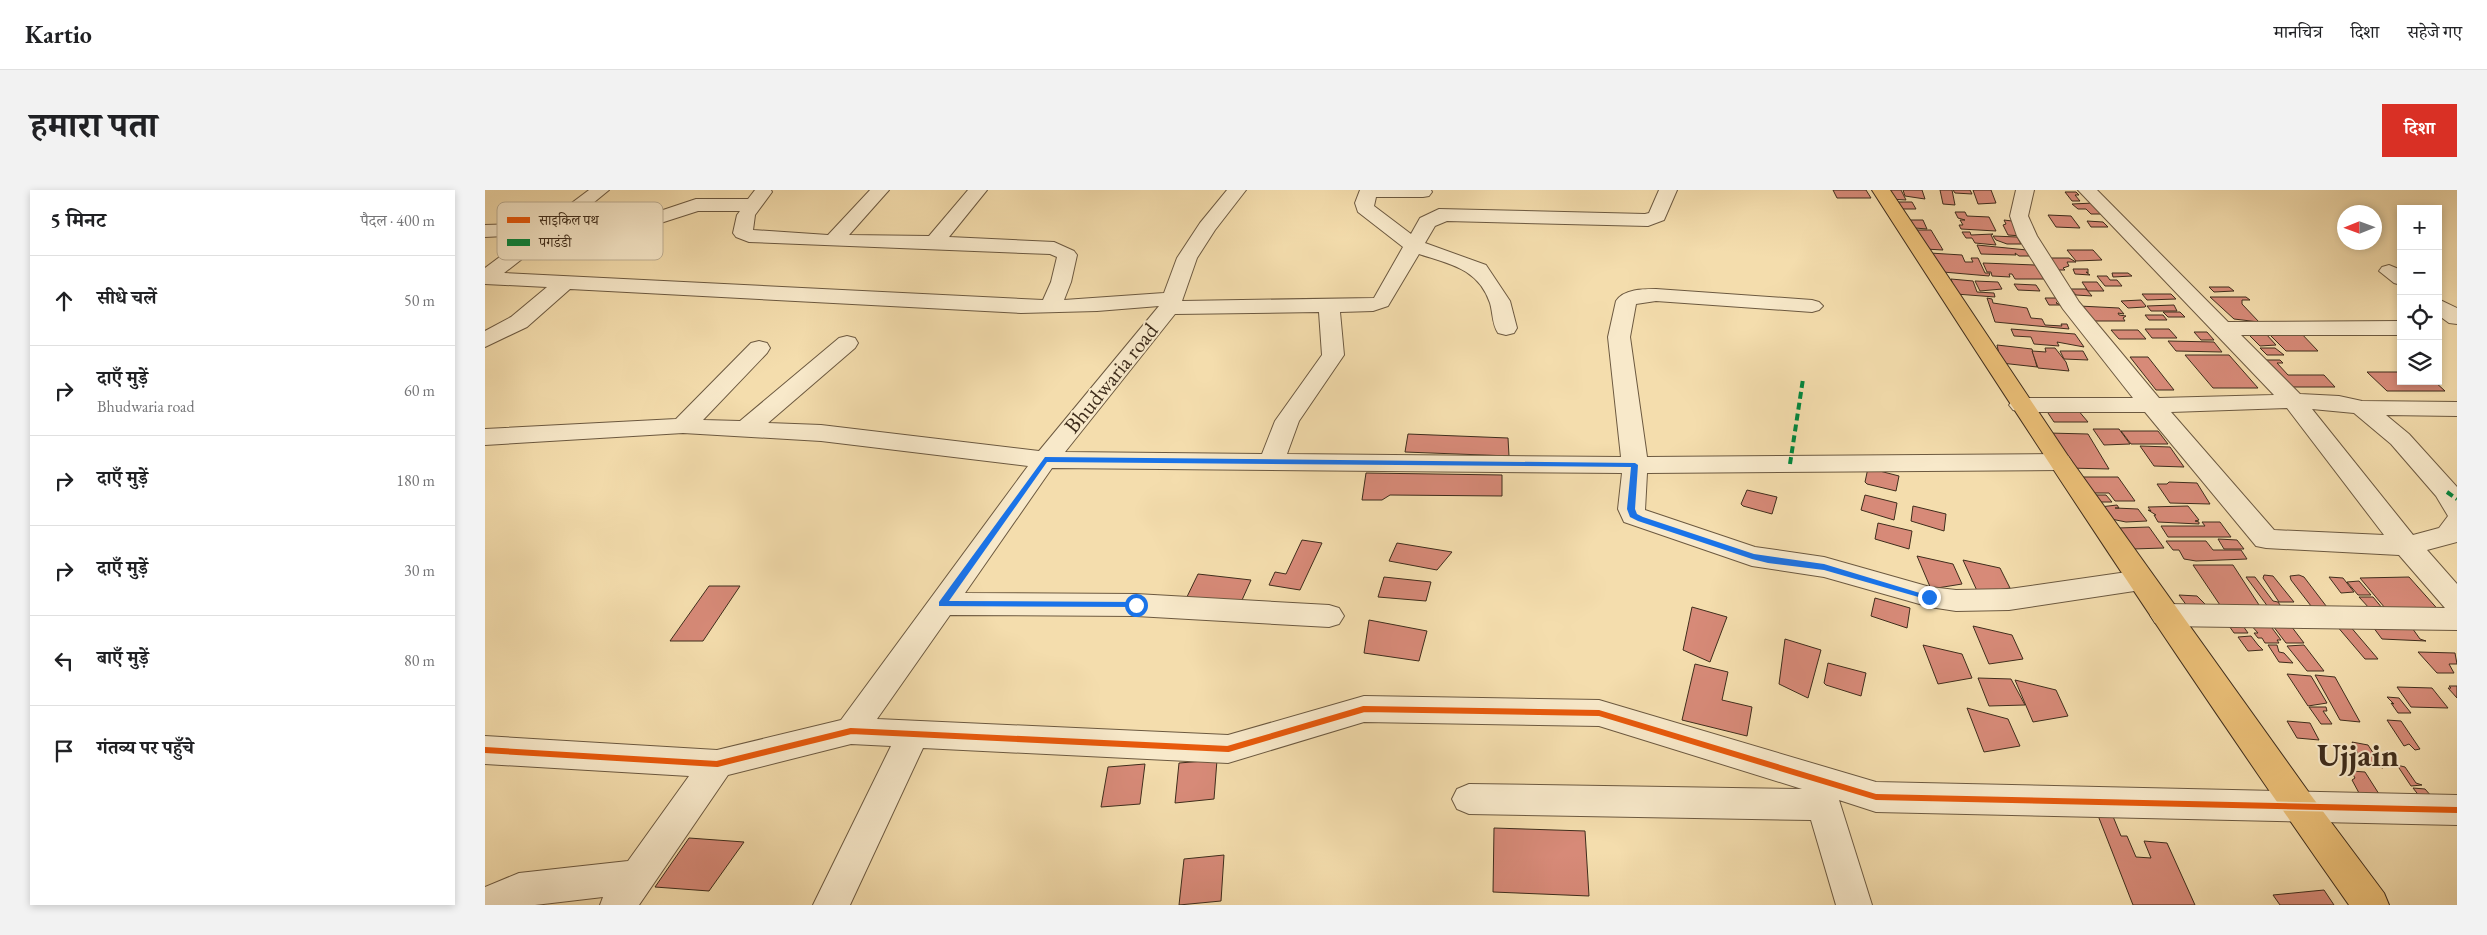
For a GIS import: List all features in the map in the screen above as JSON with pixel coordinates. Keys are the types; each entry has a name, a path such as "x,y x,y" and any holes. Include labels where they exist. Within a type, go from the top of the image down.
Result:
{"main road":[{"path":"1881,190 2059,462 2298,805 2371,905"}],"street":[{"path":"584,202 600,190"},
{"path":"833,241 880,190"},
{"path":"934,242 978,190"},
{"name":"Bhudwaria road","path":"851,731 1045,460 1170,304 1187,258 1207,227 1237,190"},
{"path":"1423,192 1368,190 1364,203 1365,208 1414,246 1479,269 1500,301 1506,328"},
{"path":"485,278 1011,306 1170,304 1373,305 1381,302 1427,222 1439,215 1655,219 1668,190"},
{"path":"2025,190 2019,216 2027,236 2070,305 2129,378 2266,539 2407,546 2448,535 2457,523"},
{"path":"2077,190 2114,190"},
{"path":"2087,190 2293,401 2407,546 2457,603"},
{"path":"663,215 696,205 759,197"},
{"path":"759,197 746,215 743,233 749,236 833,241 934,242 1054,248 1067,255 1061,282 1051,306"},
{"path":"485,278 508,260"},
{"path":"485,340 519,322 565,282"},
{"path":"1812,306 1656,295 1638,296 1626,301 1619,337 1635,465 1631,509 1633,516 1752,556 1768,560 1824,567 1929,597 1953,600 2015,599 2141,580"},
{"path":"1271,462 1287,421 1301,399 1321,376 1333,354 1329,306"},
{"path":"2442,308 2457,318"},
{"path":"2222,329 2397,328"},
{"path":"2442,328 2457,328"},
{"path":"746,429 847,343"},
{"path":"683,426 759,348"},
{"path":"2021,405 2224,405 2293,401 2339,403 2362,408 2457,409"},
{"path":"2362,408 2399,439 2454,500"},
{"path":"485,437 683,426 821,433 1045,460 1635,465 2059,462"},
{"path":"942,604 1136,605 1329,616"},
{"path":"2165,615 2457,619"},
{"path":"485,750 717,764 851,731 1228,749 1364,709 1599,713 1819,792"},
{"path":"831,905 913,734"},
{"path":"618,905 717,764"},
{"path":"1819,792 1854,905"},
{"path":"1469,799 1819,792 1876,797 2457,810"},
{"path":"485,905 519,890 639,876"}],"building":[{"path":"1833,190 1866,190 1871,198 1837,198"},
{"path":"1886,190 1901,190 1906,200 1890,199"},
{"path":"1903,190 1922,190 1925,199 1905,196"},
{"path":"1940,190 1952,190 1955,205 1943,204"},
{"path":"1953,190 1970,190 1972,194 1955,193"},
{"path":"1973,190 1991,190 1996,203 1978,204"},
{"path":"2065,192 2076,192 2079,195 2075,195 2080,201 2072,201"},
{"path":"1895,202 1912,202 1916,209 1899,209"},
{"path":"2094,203 2105,214 2091,214 2086,209 2078,209 2072,204"},
{"path":"1955,212 1965,212 1967,216 1989,217 1996,231 1961,229 1959,225 1963,225 1960,220 1965,220 1958,218"},
{"path":"2048,215 2071,216 2080,228 2056,227"},
{"path":"1905,220 1923,220 1927,229 1915,228"},
{"path":"2004,220 2012,221 2022,236 2008,235 2003,225 2006,224"},
{"path":"2087,221 2103,222 2108,227 2091,227"},
{"path":"1914,230 1931,230 1943,250 1925,249"},
{"path":"1962,232 1970,232 1971,235 1993,234 1991,235 1996,245 1975,243 1972,238 1966,238"},
{"path":"1993,236 2017,237 2021,244 2007,244 1996,240"},
{"path":"1977,245 2027,250 2031,256 2019,256 2015,253 2016,255 1981,254"},
{"path":"2067,250 2093,250 2102,260 2076,261"},
{"path":"1930,253 1962,255 1965,262 1973,262 1971,258 1978,258 1985,273 1990,273 1989,276 1943,272"},
{"path":"2045,258 2069,258 2076,262 2067,262 2069,266 2063,268 2065,270 2053,270"},
{"path":"1983,263 2035,265 2044,279 2015,279 2012,274 2009,274 2010,277 1992,276 1991,272 1987,272"},
{"path":"2073,269 2088,269 2088,273 2086,272 2090,275 2075,274"},
{"path":"2112,273 2128,273 2132,276 2113,277"},
{"path":"2097,276 2107,276 2110,280 2117,280 2122,286 2105,286"},
{"path":"1951,279 1973,281 1977,292 1994,293 1995,297 1956,294"},
{"path":"1975,281 1998,282 2002,289 1980,291"},
{"path":"2082,282 2097,282 2104,291 2088,291"},
{"path":"2014,284 2036,285 2040,291 2018,290"},
{"path":"2209,287 2229,287 2234,291 2214,292"},
{"path":"2071,289 2086,289 2092,296 2076,295"},
{"path":"2142,294 2171,294 2176,299 2147,300"},
{"path":"2210,297 2246,297 2250,300 2242,300 2242,304 2259,322 2234,319"},
{"path":"1987,298 1992,299 1993,303 2027,308 2031,318 2042,319 2045,325 2062,326 2061,324 2067,324 2069,329 1995,322"},
{"path":"2045,298 2056,298 2058,301 2056,303 2061,305 2049,305"},
{"path":"2141,300 2145,307 2128,308 2121,301"},
{"path":"2174,305 2177,311 2151,311 2147,306"},
{"path":"2079,306 2119,308 2124,314 2118,313 2119,315 2126,316 2123,318 2125,321 2089,321"},
{"path":"2163,312 2180,312 2185,317 2168,317"},
{"path":"2145,315 2163,315 2167,320 2149,320"},
{"path":"2011,329 2075,334 2084,347 2057,342 2059,346 2034,344 2031,337 2014,336"},
{"path":"2145,329 2169,329 2177,338 2152,338"},
{"path":"2111,330 2138,330 2146,339 2119,339"},
{"path":"2266,331 2299,331 2318,351 2286,351"},
{"path":"2194,332 2207,332 2214,340 2201,340"},
{"path":"2266,334 2276,345 2260,346 2249,335"},
{"path":"2168,341 2214,342 2222,352 2176,351"},
{"path":"1997,345 2032,349 2037,367 2001,363"},
{"path":"2045,348 2055,348 2066,362 2069,371 2038,368 2032,351 2046,352"},
{"path":"2260,348 2275,348 2284,355 2267,355"},
{"path":"2060,351 2083,351 2088,360 2064,359"},
{"path":"2185,355 2229,355 2258,388 2213,388"},
{"path":"2130,357 2148,357 2174,390 2156,390"},
{"path":"2265,360 2280,360 2283,363 2277,363 2288,375 2324,375 2335,387 2290,387"},
{"path":"2367,372 2397,372 2397,385 2438,385 2445,391 2387,391"},
{"path":"2066,409 2077,409 2088,422 2054,422 2046,410 2069,412"},
{"path":"2093,429 2119,429 2130,444 2104,445"},
{"path":"2121,431 2158,431 2168,444 2131,444"},
{"path":"2048,433 2088,434 2109,469 2068,468"},
{"path":"1408,434 1508,438 1509,456 1405,452"},
{"path":"2140,446 2170,447 2184,467 2154,466"},
{"path":"1868,468 1899,476 1896,491 1867,484 1865,482"},
{"path":"1366,473 1502,475 1502,496 1390,495 1382,500 1362,500"},
{"path":"2077,477 2118,477 2135,501 2115,501 2109,493 2087,493"},
{"path":"2169,482 2197,483 2210,504 2170,503 2157,484 2167,484"},
{"path":"1747,490 1777,497 1772,514 1743,506 1741,504"},
{"path":"1865,495 1897,503 1894,520 1861,510"},
{"path":"2086,495 2106,495 2112,502 2091,502"},
{"path":"2117,505 2119,508 2115,508 2138,509 2147,521 2126,522 2111,519 2100,507"},
{"path":"1913,506 1946,514 1944,531 1911,521"},
{"path":"2188,506 2199,520 2195,521 2199,522 2199,524 2158,522 2154,515 2156,515 2148,510 2151,511 2148,507"},
{"path":"2202,522 2220,522 2231,537 2168,537 2161,526 2205,526"},
{"path":"1878,523 1912,531 1909,549 1875,539"},
{"path":"2149,527 2164,548 2132,549 2118,528"},
{"path":"2218,539 2237,540 2244,549 2224,549"},
{"path":"1302,540 1322,543 1300,590 1269,585 1275,572 1286,574"},
{"path":"2166,541 2206,541 2213,550 2241,550 2247,559 2196,561 2184,559 2179,550 2173,550"},
{"path":"1397,543 1452,552 1437,570 1389,561"},
{"path":"1917,556 1953,564 1962,584 1931,589"},
{"path":"1963,560 2000,568 2010,588 1978,593"},
{"path":"2193,565 2233,565 2261,608 2222,608"},
{"path":"1198,574 1251,580 1238,609 1184,603"},
{"path":"2264,575 2273,576 2294,602 2279,602 2263,578"},
{"path":"2299,575 2304,577 2333,615 2318,615 2291,580 2290,576"},
{"path":"1384,577 1431,582 1426,601 1378,597"},
{"path":"2246,577 2255,577 2273,601 2278,602 2287,615 2274,615"},
{"path":"2329,577 2343,578 2354,592 2341,593"},
{"path":"2409,577 2442,614 2390,614 2360,578"},
{"path":"2359,581 2371,595 2358,595 2347,582"},
{"path":"709,586 740,586 703,641 670,641"},
{"path":"2179,595 2197,596 2205,604 2205,608 2190,610"},
{"path":"2359,597 2373,597 2383,609 2370,609"},
{"path":"1875,598 1910,608 1907,628 1871,616"},
{"path":"1692,607 1727,617 1710,662 1683,650"},
{"path":"1369,620 1427,631 1419,661 1364,653"},
{"path":"2270,622 2288,622 2304,643 2286,643"},
{"path":"2227,623 2241,623 2248,633 2234,633"},
{"path":"2249,623 2269,624 2281,640 2277,640 2279,643 2265,643 2262,638 2258,638 2254,633 2258,633"},
{"path":"2336,625 2349,625 2378,659 2365,659"},
{"path":"2410,625 2420,639 2426,641 2382,639 2373,627"},
{"path":"1973,626 2012,635 2023,659 1989,664"},
{"path":"2251,636 2263,650 2248,651 2238,637"},
{"path":"1785,639 1821,650 1808,698 1779,684"},
{"path":"1923,645 1962,654 1972,678 1938,684"},
{"path":"2268,645 2277,645 2279,652 2284,653 2293,663 2279,662"},
{"path":"2304,645 2324,671 2307,671 2287,646"},
{"path":"2418,652 2455,653 2457,664 2449,664 2454,673 2437,673"},
{"path":"1828,663 1866,673 1861,696 1824,683"},
{"path":"1695,664 1728,672 1722,700 1752,707 1747,736 1682,720"},
{"path":"2287,674 2311,676 2327,703 2308,706"},
{"path":"2315,675 2335,677 2360,722 2340,720"},
{"path":"1978,678 2011,679 2025,705 1989,706"},
{"path":"2015,680 2056,690 2068,716 2033,722"},
{"path":"2449,686 2457,686 2457,698 2448,688 2451,688"},
{"path":"2397,687 2432,688 2448,708 2411,707"},
{"path":"2387,697 2399,698 2411,713 2398,713 2391,703 2394,704"},
{"path":"2309,707 2326,707 2327,711 2323,711 2332,724 2321,724"},
{"path":"1967,708 2008,719 2020,746 1984,752"},
{"path":"2387,720 2401,721 2420,749 2415,750 2409,744 2404,746"},
{"path":"2287,721 2310,723 2319,740 2297,738"},
{"path":"2352,742 2368,745 2383,768 2363,763"},
{"path":"1217,760 1214,799 1175,803 1179,763"},
{"path":"1145,764 1140,804 1101,807 1108,767"},
{"path":"2397,765 2405,767 2416,783 2422,785 2411,786"},
{"path":"2351,771 2365,772 2379,794 2359,793 2352,780 2355,778"},
{"path":"2413,788 2425,789 2432,797 2420,797"},
{"path":"2097,813 2112,814 2121,836 2127,836 2136,857 2151,858 2144,841 2167,843 2195,905 2133,905"},
{"path":"1494,828 1585,831 1589,896 1493,892"},
{"path":"689,838 744,842 709,891 655,887"},
{"path":"1224,855 1221,901 1179,905 1184,859"},
{"path":"2324,890 2334,905 2280,905 2273,895"}],"marked path":[{"path":"1790,464 1803,379"},
{"path":"2447,492 2457,499"}],"cycle path":[{"path":"485,750 717,764 851,731 1228,749 1364,709 1599,713 1876,797 2457,810"}],"district":[{"name":"Ujjain","path":"2358,755"}],"route":[{"path":"1136,605 942,604 1045,460 1635,465 1631,509 1633,516 1752,556 1768,560 1805,563 1824,567 1929,597"}]}
